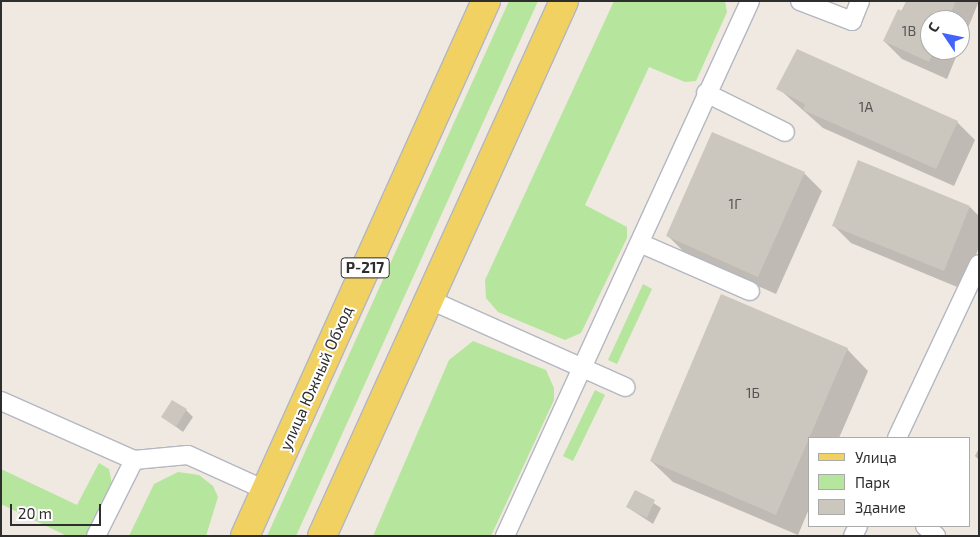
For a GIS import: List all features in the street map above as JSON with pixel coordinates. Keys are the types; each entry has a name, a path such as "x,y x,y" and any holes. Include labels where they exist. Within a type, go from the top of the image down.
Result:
{"main road":[{"name":"улица Южный Обход","path":"245,536 486,1"},
{"path":"322,536 564,1"}],"lane":[{"path":"505,536 640,243 706,93 750,1"},
{"path":"800,1 852,21 860,1"},
{"path":"706,93 785,132"},
{"path":"640,243 750,291"},
{"path":"897,437 979,264"},
{"path":"430,300 625,387"},
{"path":"1,401 134,460 188,456 265,490"},
{"path":"96,536 134,460"},
{"path":"926,527 936,536"}],"green space":[{"path":"509,1 538,1 296,536 267,536"},
{"path":"614,1 725,1 727,12 696,81 685,82 649,67 585,205 627,227 627,238 581,333 565,340 498,312 486,298 485,280"},
{"path":"643,284 652,289 617,364 608,360"},
{"path":"473,341 546,370 554,388 554,400 491,536 373,536 449,360"},
{"path":"595,390 605,395 573,461 563,456"},
{"path":"99,463 109,469 112,484 85,536 67,536 1,504 1,469 77,505"},
{"path":"178,472 199,475 213,486 218,497 206,536 129,536 154,484"}],"building":[{"path":"906,1 956,1 952,10 920,10 920,58 883,41 898,9 902,11"},
{"path":"797,49 958,121 936,169 803,110 805,104 776,89"},
{"path":"712,132 805,172 758,277 666,236"},
{"path":"858,160 970,206 944,271 832,226"},
{"path":"721,294 848,348 776,515 650,461"},
{"path":"172,400 187,409 176,427 161,417"},
{"path":"635,490 655,500 647,518 626,507"}]}
